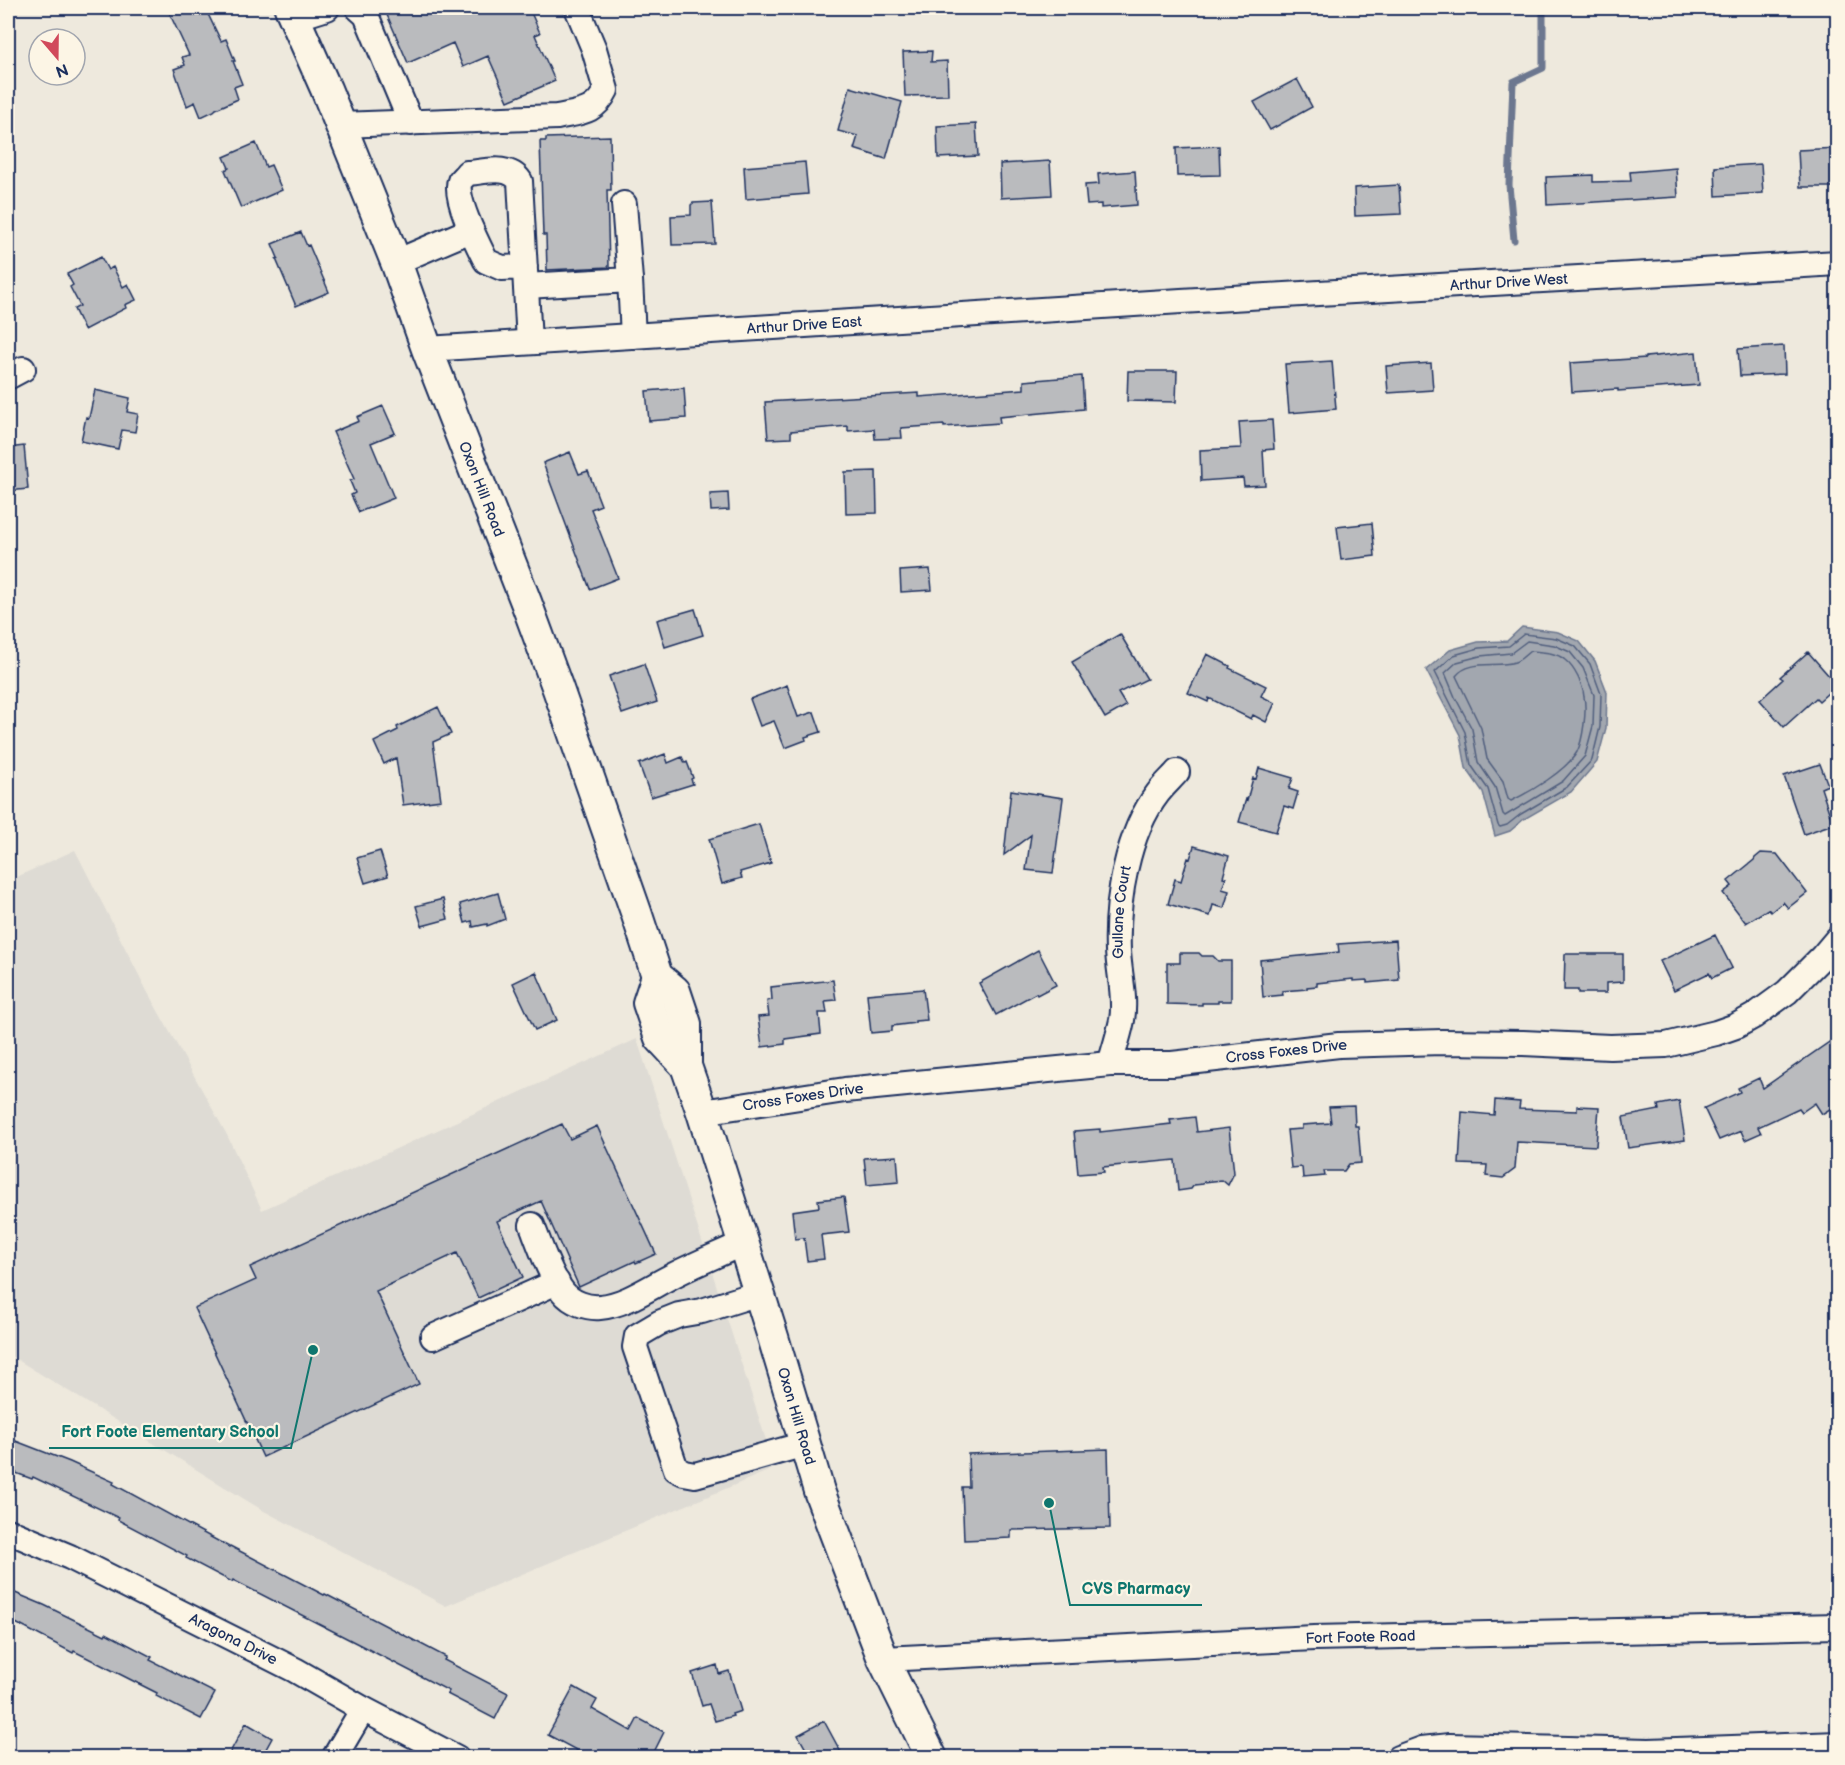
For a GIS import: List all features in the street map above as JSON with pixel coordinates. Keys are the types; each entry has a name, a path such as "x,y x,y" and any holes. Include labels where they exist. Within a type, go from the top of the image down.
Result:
{"main road":[{"name":"Oxon Hill Road","path":"293,13 396,262 427,349 558,689 657,976 675,991 687,1024 686,1066 744,1243 819,1491 884,1659 932,1758"}],"street":[{"path":"293,13 327,8"},
{"path":"340,125 557,117 586,111 601,102 606,90 594,49 578,8"},
{"path":"362,11 411,123"},
{"path":"529,342 526,277 520,181 516,175 507,171 467,173 460,181 459,193 471,230 486,261 526,277 630,280"},
{"path":"624,204 633,336"},
{"path":"396,262 471,230"},
{"name":"Arthur Drive West","path":"1181,302 1838,263"},
{"name":"Arthur Drive East","path":"427,349 1181,302"},
{"name":"Gullane Court","path":"1110,1065 1122,1019 1118,910 1125,877 1134,840 1144,815 1158,793 1177,772"},
{"name":"Cross Foxes Drive","path":"702,1112 845,1090 1110,1065 1172,1064 1339,1045 1500,1042 1610,1047 1666,1045 1716,1033 1754,1016 1787,992 1838,938"},
{"path":"532,1225 563,1293 578,1304 597,1307 609,1306 622,1301 689,1267 744,1243"},
{"path":"433,1337 557,1282"},
{"path":"759,1293 659,1323 637,1336 635,1347 676,1469 694,1475 805,1444"},
{"name":"Aragona Drive","path":"8,1531 70,1557 295,1670 363,1709 457,1758"},
{"name":"Fort Foote Road","path":"884,1659 1314,1638 1838,1626"},
{"path":"334,1758 363,1709"},
{"path":"1398,1758 1422,1749 1450,1746 1765,1752 1838,1744"}],"shaded area":[{"path":"75,850 147,991 227,1135 262,1210 637,1039 775,1468 446,1606 264,1511 8,1354 8,881"}],"water":[{"path":"1522,627 1558,632 1579,641 1595,661 1607,692 1606,728 1597,762 1571,792 1524,819 1510,831 1495,836 1483,792 1466,768 1460,735 1426,670 1450,650 1478,642 1507,641"}],"building":[{"path":"167,8 205,8 221,41 226,39 235,61 233,61 242,84 234,87 238,99 201,117 195,102 187,106 174,69 185,65 182,57 189,55"},
{"path":"384,8 529,8 540,33 535,35 555,81 508,101 488,56 463,67 453,43 408,63"},
{"path":"932,51 931,62 947,61 948,95 905,96 903,52"},
{"path":"1297,79 1312,107 1270,130 1254,102"},
{"path":"850,87 902,102 886,159 854,149 858,136 838,131"},
{"path":"976,124 978,156 938,158 937,126"},
{"path":"610,136 611,190 607,190 609,267 547,270 546,235 543,235 540,141 546,141 546,138"},
{"path":"256,143 266,167 271,165 282,190 241,208 225,170 229,168 224,157"},
{"path":"1219,146 1220,175 1177,176 1176,148"},
{"path":"1838,148 1838,187 1800,187 1798,150"},
{"path":"1050,161 1052,195 1001,198 1000,164"},
{"path":"805,162 808,194 746,199 744,167"},
{"path":"1761,164 1763,193 1716,196 1715,167"},
{"path":"1676,168 1678,197 1547,205 1546,177 1593,175 1593,182 1631,181 1630,172"},
{"path":"1135,171 1137,205 1101,208 1101,204 1087,205 1085,185 1099,184 1098,174"},
{"path":"1399,185 1401,214 1355,216 1354,188"},
{"path":"712,202 715,244 672,245 671,216 691,215 693,203"},
{"path":"301,232 329,292 296,306 272,244"},
{"path":"101,257 108,270 113,267 123,287 128,284 136,300 125,305 126,308 84,330 74,309 80,306 70,287 73,285 67,274"},
{"path":"1784,346 1785,374 1740,376 1738,349"},
{"path":"1696,352 1699,385 1572,392 1570,363"},
{"path":"1332,361 1336,409 1289,413 1285,364"},
{"path":"1431,363 1433,390 1388,393 1386,366"},
{"path":"1128,371 1177,371 1176,402 1127,401"},
{"path":"1082,376 1084,409 999,417 1000,423 901,428 902,438 875,439 874,429 848,431 848,426 791,431 791,438 768,439 765,402 919,393 919,397 1024,389 1024,381"},
{"path":"684,388 686,418 649,421 646,391"},
{"path":"95,390 130,398 127,412 138,414 135,432 122,430 118,449 81,441"},
{"path":"383,406 395,433 371,443 394,498 359,512 351,495 355,493 350,481 354,479 333,432 359,421 357,417"},
{"path":"1272,420 1274,449 1263,450 1265,485 1244,486 1243,478 1201,481 1200,450 1241,448 1239,422"},
{"path":"24,446 28,489 8,491 8,448"},
{"path":"570,452 579,474 588,471 601,505 591,509 618,578 590,589 543,463"},
{"path":"876,471 877,513 846,514 845,472"},
{"path":"728,493 729,510 711,511 710,494"},
{"path":"1372,523 1375,556 1341,560 1337,527"},
{"path":"930,569 932,590 901,592 900,571"},
{"path":"695,609 703,635 665,647 657,620"},
{"path":"1120,634 1147,679 1118,693 1126,706 1105,718 1072,662"},
{"path":"1808,652 1837,685 1819,701 1816,698 1784,727 1760,700 1783,679 1780,677"},
{"path":"1207,654 1230,666 1229,668 1266,686 1261,696 1275,703 1266,722 1253,715 1251,719 1209,698 1208,702 1188,693"},
{"path":"644,664 657,702 622,714 609,676"},
{"path":"787,685 798,717 814,712 821,732 805,737 806,740 785,748 774,721 760,726 750,699"},
{"path":"438,707 451,734 433,742 441,800 403,805 396,758 384,764 374,742 398,730 397,727"},
{"path":"665,754 668,763 682,757 685,763 687,762 693,784 651,797 639,764"},
{"path":"1820,764 1828,785 1821,788 1833,824 1804,834 1784,776"},
{"path":"1259,768 1293,778 1289,789 1298,792 1293,809 1284,806 1276,832 1239,822 1253,778 1256,779"},
{"path":"1011,790 1063,798 1053,873 1026,870 1031,835 1004,855"},
{"path":"759,824 771,863 740,872 742,878 722,884 709,839"},
{"path":"1194,846 1229,856 1223,877 1226,878 1222,889 1229,891 1224,908 1213,905 1210,916 1168,904 1175,879 1181,881"},
{"path":"380,851 388,876 365,883 357,858"},
{"path":"1761,853 1777,854 1807,893 1788,908 1783,902 1771,912 1768,909 1746,923 1723,893 1732,886 1728,881"},
{"path":"498,893 505,919 487,926 487,924 473,927 472,921 465,923 460,904"},
{"path":"443,899 448,919 422,926 416,906"},
{"path":"1715,935 1732,968 1712,978 1709,973 1674,990 1660,961"},
{"path":"1396,940 1399,980 1367,983 1367,980 1353,981 1353,979 1317,983 1317,986 1307,987 1307,989 1282,991 1283,995 1263,997 1260,960 1339,952 1338,944"},
{"path":"1038,950 1056,985 996,1015 979,983"},
{"path":"1180,953 1199,953 1202,956 1213,956 1218,961 1231,961 1231,1001 1202,1003 1202,1005 1167,1004 1167,963 1180,963"},
{"path":"1565,954 1623,954 1623,982 1606,983 1606,993 1578,993 1578,990 1564,990"},
{"path":"536,972 557,1020 535,1030 513,983"},
{"path":"833,980 836,1000 825,1001 827,1013 819,1013 821,1034 785,1039 785,1044 762,1047 758,1017 769,1016 767,1001 772,1000 771,987"},
{"path":"923,989 927,1020 892,1026 892,1031 871,1033 867,994"},
{"path":"1838,1036 1838,1104 1822,1114 1815,1103 1802,1112 1799,1108 1758,1127 1761,1133 1745,1140 1741,1131 1719,1140 1704,1108 1740,1092 1738,1088 1759,1078 1763,1088"},
{"path":"1495,1100 1520,1102 1519,1109 1577,1111 1577,1106 1599,1107 1596,1146 1517,1142 1515,1169 1503,1178 1486,1176 1487,1165 1459,1164 1462,1112 1494,1115"},
{"path":"1679,1101 1685,1140 1628,1148 1623,1117 1659,1110 1658,1105"},
{"path":"1354,1106 1361,1163 1349,1164 1344,1171 1324,1171 1325,1176 1303,1178 1302,1167 1291,1168 1287,1130 1302,1129 1302,1125 1331,1123 1329,1107"},
{"path":"1195,1117 1197,1132 1229,1128 1234,1173 1228,1185 1222,1180 1204,1182 1194,1185 1191,1189 1178,1191 1175,1160 1103,1167 1104,1172 1078,1174 1074,1131 1100,1129 1100,1132 1171,1124 1170,1120"},
{"path":"562,1124 570,1139 597,1126 656,1254 636,1263 635,1261 579,1287 541,1201 497,1221 523,1277 478,1298 457,1253 376,1291 419,1384 263,1457 194,1308 256,1280 250,1267"},
{"path":"897,1156 899,1182 867,1185 864,1158"},
{"path":"844,1197 849,1232 821,1235 824,1259 807,1261 804,1238 795,1239 792,1211 819,1207 818,1200"},
{"path":"8,1438 114,1482 113,1484 229,1547 446,1657 444,1660 508,1693 495,1719 447,1694 449,1691 186,1558 187,1556 118,1520 119,1518 33,1477 32,1479 8,1470"},
{"path":"1108,1449 1110,1528 1011,1530 1011,1538 964,1540 962,1487 969,1487 968,1454"},
{"path":"8,1590 105,1635 106,1633 152,1657 150,1660 215,1693 201,1719 156,1696 157,1693 8,1619"},
{"path":"717,1665 719,1674 729,1671 741,1711 715,1721 709,1704 702,1706 692,1673"},
{"path":"574,1687 597,1700 592,1709 631,1731 638,1718 664,1732 651,1758 591,1758 548,1735"},
{"path":"824,1721 844,1758 811,1758 798,1735"},
{"path":"246,1723 272,1738 261,1758 227,1758"}],"waterway":[{"path":"1514,240 1509,185 1513,82 1543,68 1543,8"}],"place":[{"name":"Fort Foote Elementary School","path":"313,1350"},
{"name":"CVS Pharmacy","path":"1049,1503"}]}
